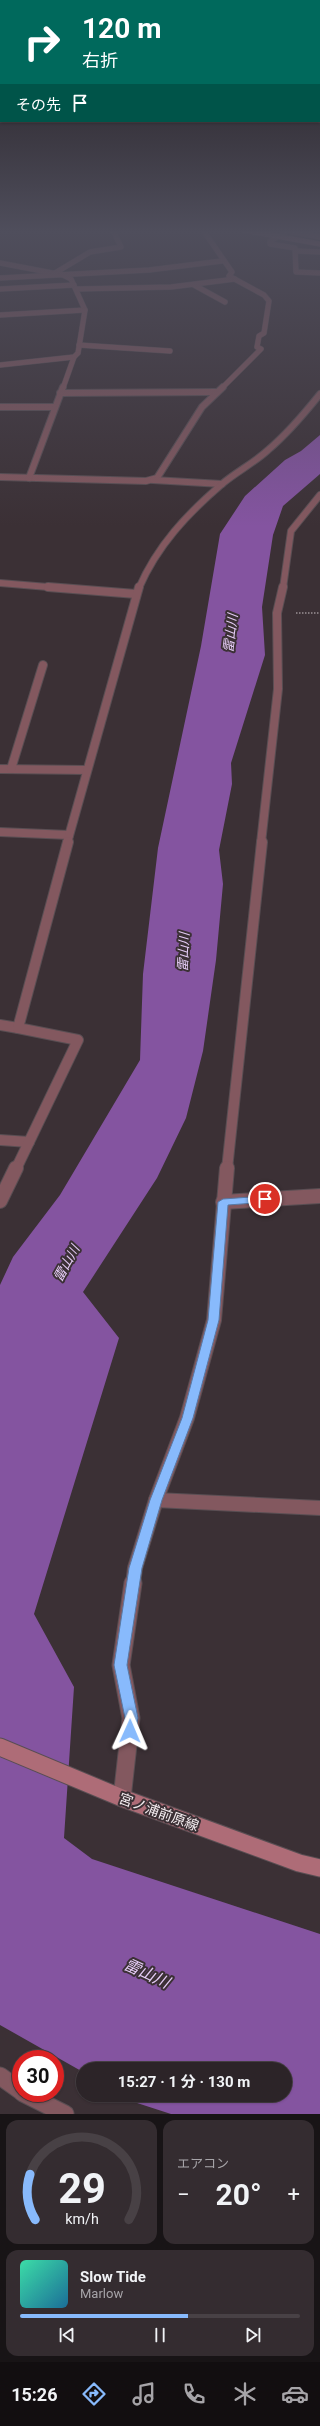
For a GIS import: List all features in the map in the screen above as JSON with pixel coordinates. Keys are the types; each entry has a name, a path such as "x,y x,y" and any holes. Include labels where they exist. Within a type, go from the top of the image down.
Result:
{"main road":[{"name":"宮ノ浦前原線","path":"0,1747 122,1798 299,1863 320,1868"}],"street":[{"path":"29,478 74,357 78,353 82,329"},
{"path":"153,480 157,478 202,407 261,349 257,347 259,336 264,334 265,329"},
{"path":"79,345 170,351"},
{"path":"0,365 74,357"},
{"path":"60,393 217,392"},
{"path":"18,1028 86,770 106,711 136,594 148,566 165,540 222,484 295,425 320,394"},
{"path":"0,407 55,408"},
{"path":"0,477 153,480 222,484"},
{"path":"122,1798 132,1718 121,1665 136,1568 156,1500 187,1418 214,1320 223,1202 278,689 277,613 286,576 287,548 291,531 312,503 320,496"},
{"path":"0,583 136,594"},
{"path":"11,769 43,665"},
{"path":"0,769 86,770"},
{"path":"0,832 69,835"},
{"path":"0,1025 78,1040 0,1201"},
{"path":"0,1140 28,1142"},
{"path":"223,1202 320,1196"},
{"path":"156,1500 320,1508"},
{"path":"0,2076 12,2085"},
{"path":"42,2102 65,2114"}],"water":[{"name":"雷山川","path":"320,435 320,474 283,506 273,535 262,607 265,655 231,763 232,784 219,850 223,884 216,960 203,1051 186,1118 157,1178 83,1292 119,1338 34,1614 74,1687 64,1838 92,1859 320,1934 320,2114 171,2114 134,2102 292,2102 292,2062 76,2062 76,2068 64,2061 64,2050 44,2050 0,2025 0,1285 13,1257 60,1195 140,1060 143,974 158,848 201,646 220,534 245,496 285,460 301,451"}],"route":[{"path":"130,1731 132,1718 121,1665 136,1568 156,1500 187,1418 214,1320 223,1202 265,1199"}]}
